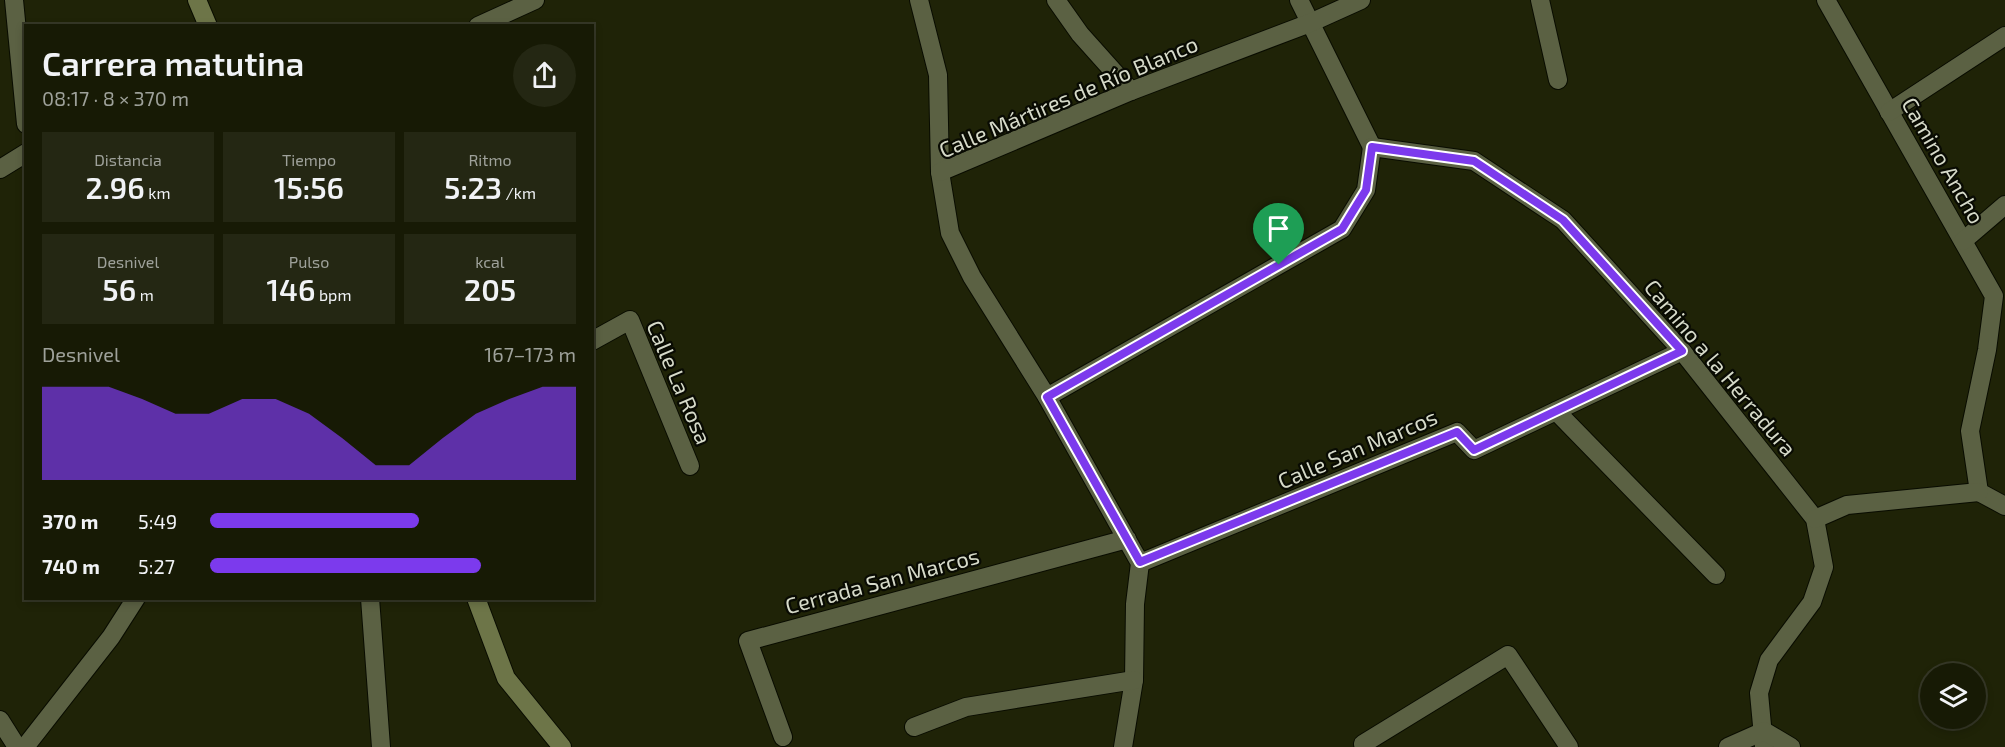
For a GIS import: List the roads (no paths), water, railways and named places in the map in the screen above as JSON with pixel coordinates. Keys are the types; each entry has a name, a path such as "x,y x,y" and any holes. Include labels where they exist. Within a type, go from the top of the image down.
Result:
{"street":[{"path":"14,0 24,103"},
{"path":"197,0 207,24"},
{"path":"482,24 535,0"},
{"path":"919,0 938,75 940,172"},
{"path":"1056,0 1080,34 1131,91"},
{"path":"1047,397 1342,229 1366,190 1372,147 1299,0"},
{"name":"Calle Mártires de Río Blanco","path":"1140,562 1047,397 972,277 950,233 940,172 1131,91 1310,23 1361,0"},
{"path":"1540,0 1558,80"},
{"name":"Camino Ancho","path":"1826,0 1994,296 1987,350 1970,431 1979,492"},
{"path":"1889,112 2005,36"},
{"name":"Camino a la Herradura","path":"1372,147 1474,161 1563,220 1682,351 1815,519 1824,567 1812,602 1769,660 1759,693 1764,739"},
{"path":"0,169 24,154"},
{"path":"1963,241 2005,205"},
{"name":"Calle La Rosa","path":"594,340 630,320 690,466"},
{"name":"Calle San Marcos","path":"1140,562 1457,432 1474,450 1682,351"},
{"path":"1556,411 1716,575"},
{"path":"1815,519 1847,506 1979,492 2005,506"},
{"name":"Cerrada San Marcos","path":"783,736 748,641 1127,539"},
{"path":"1123,747 1134,680 1135,604 1140,562"},
{"path":"25,747 111,637 135,600"},
{"path":"370,600 381,747"},
{"path":"477,600 506,678 562,747"},
{"path":"1363,744 1508,655 1569,747"},
{"path":"914,727 966,707 1134,680"},
{"path":"0,720 17,747"},
{"path":"1728,747 1764,739 1791,747"}]}
